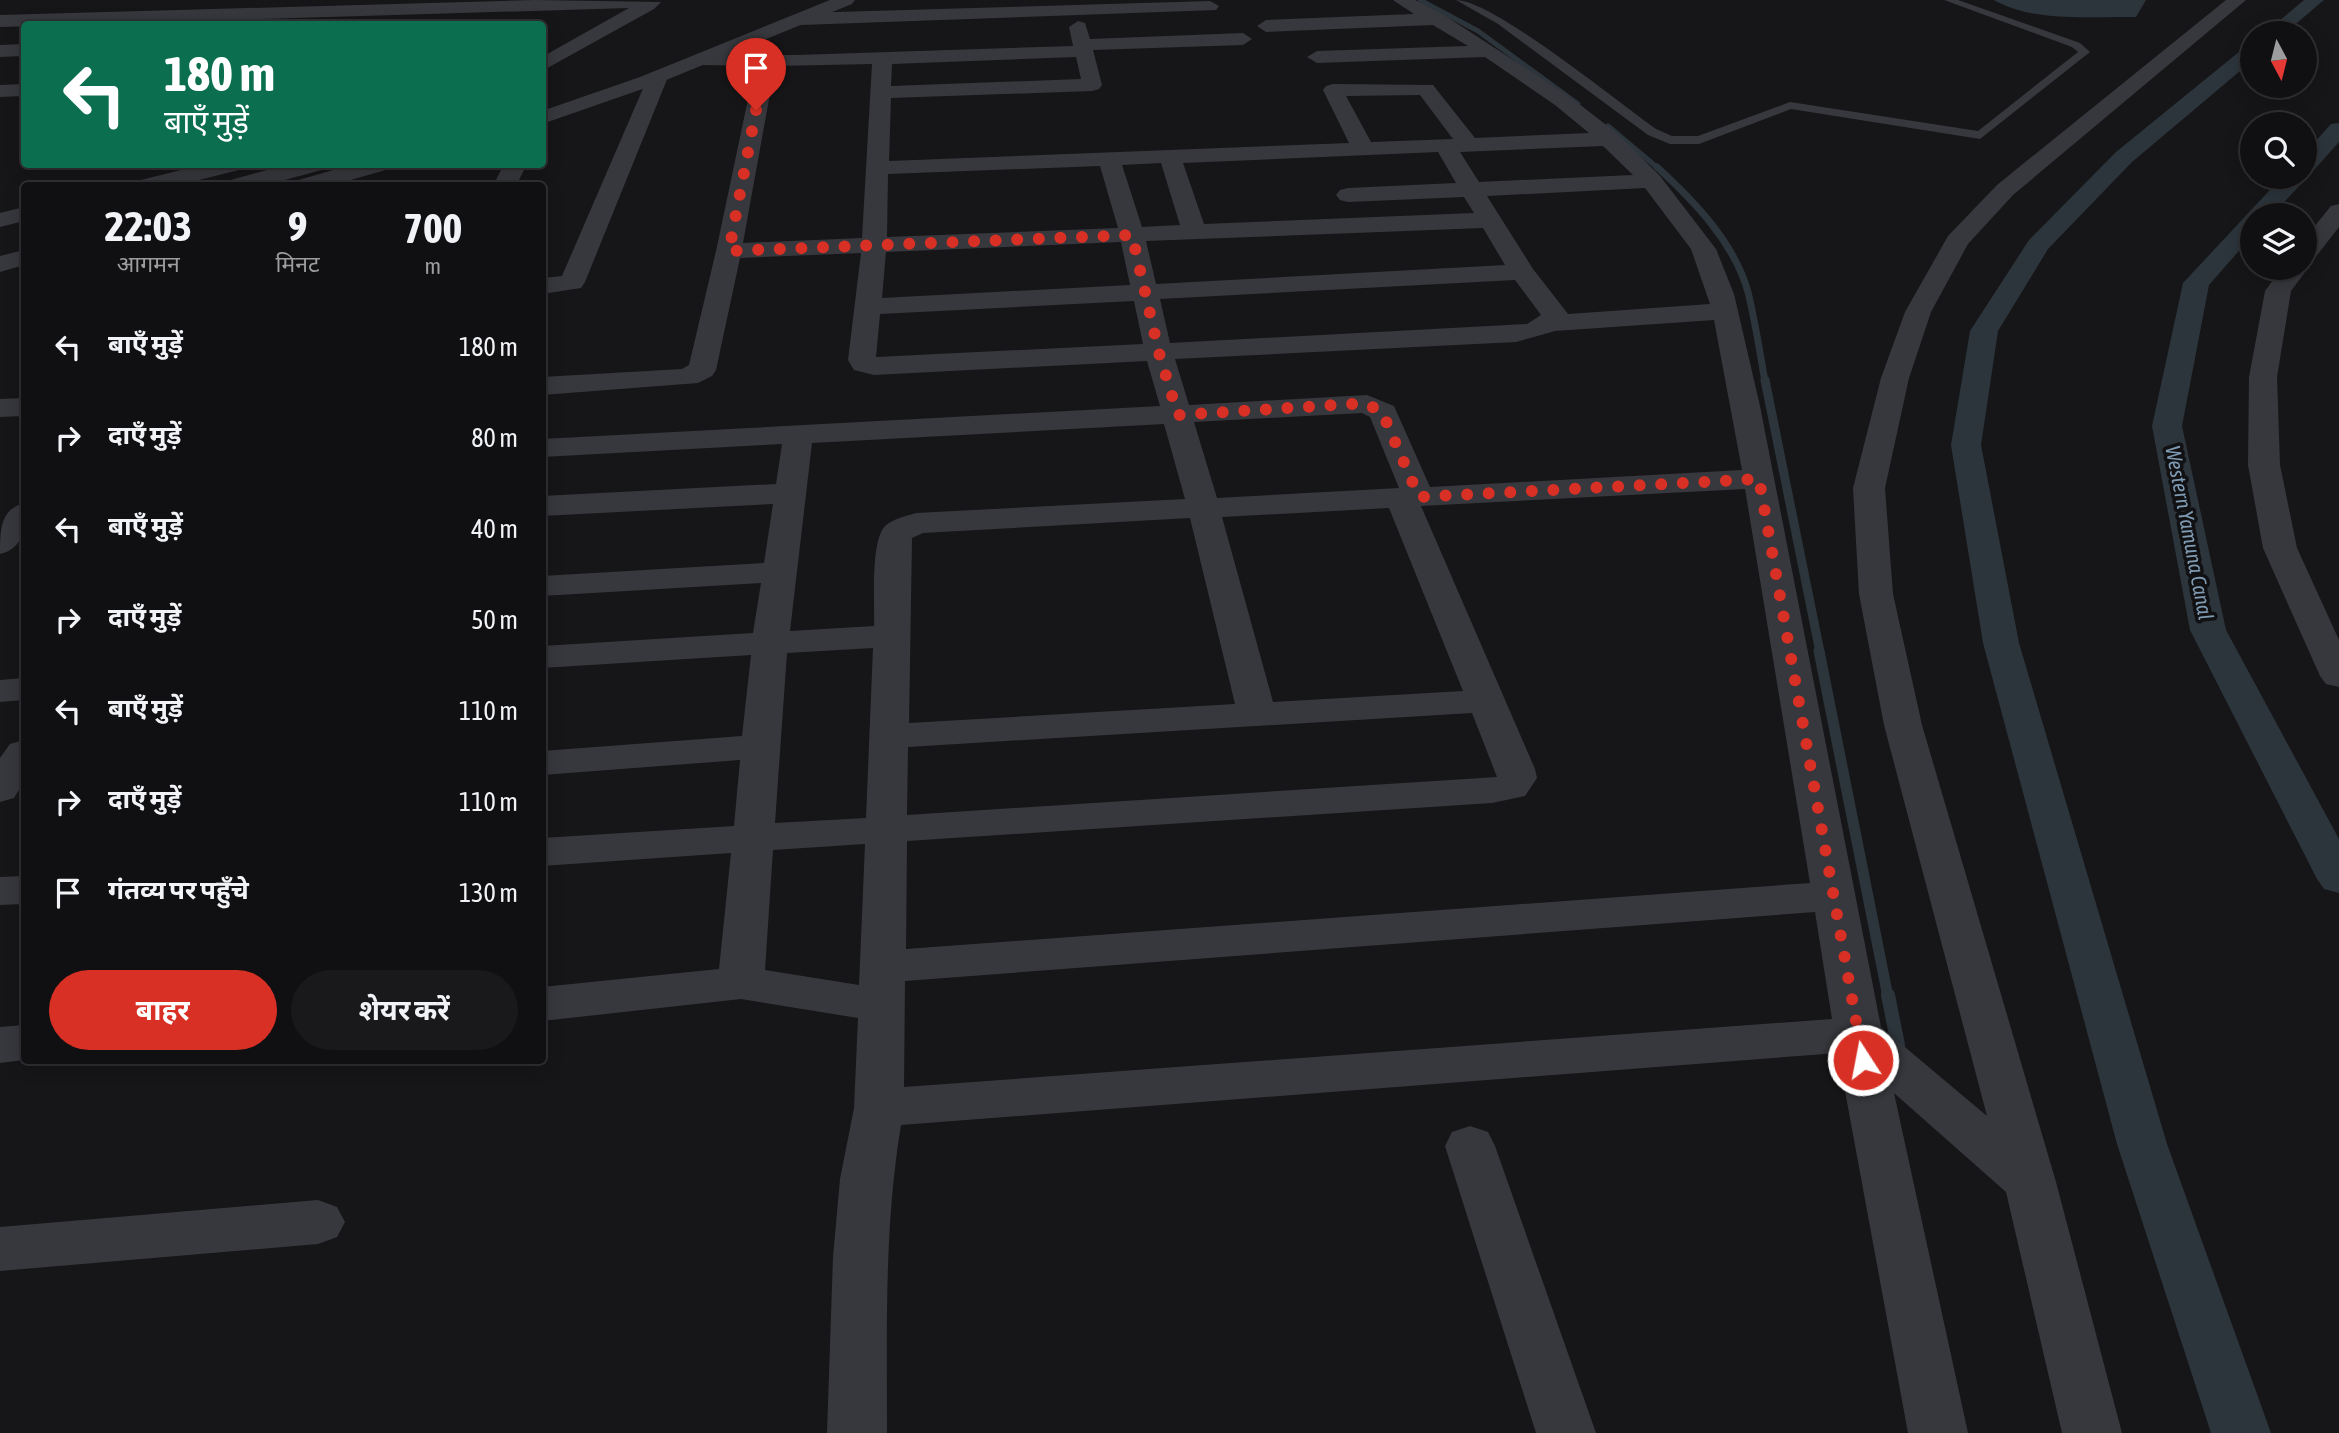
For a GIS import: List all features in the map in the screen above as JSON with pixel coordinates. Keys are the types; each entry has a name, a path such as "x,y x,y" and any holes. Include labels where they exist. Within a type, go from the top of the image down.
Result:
{"street":[{"path":"242,14 257,0"},
{"path":"546,98 802,9 846,0"},
{"path":"1402,0 1449,10 1488,51 1527,76 1610,139 1653,181 1697,238 1718,283 1759,479 1858,1034 1938,1433"},
{"path":"2092,1433 2030,1182 1903,725 1876,594 1869,488 1895,378 1918,312 1957,241 2005,190 2237,0"},
{"path":"0,21 654,1"},
{"path":"546,63 654,1"},
{"path":"546,117 704,59 802,9 1073,10 1210,6"},
{"path":"882,92 1092,85 1073,10"},
{"path":"1266,26 1449,10"},
{"path":"556,36 595,35"},
{"path":"704,59 765,61 882,58 1243,39"},
{"path":"0,51 21,50"},
{"path":"1317,57 1488,51"},
{"path":"882,58 874,245 866,307 862,360 864,363 874,366 1489,335 1536,330 1551,323 1725,311"},
{"path":"546,386 688,377 702,370 729,251 765,61"},
{"path":"546,285 572,282 658,77"},
{"path":"1364,150 1333,90 1426,89 1458,146 1470,190 1492,220 1522,272 1555,315 1551,323"},
{"path":"0,91 21,90"},
{"path":"876,168 1610,139"},
{"path":"1170,157 1195,233"},
{"path":"1109,159 1132,235 1159,353 1204,509 1257,714"},
{"path":"161,182 219,168"},
{"path":"250,182 302,168"},
{"path":"317,182 367,168"},
{"path":"1348,195 1653,181"},
{"path":"2317,239 2339,211"},
{"path":"0,220 21,215"},
{"path":"729,251 1492,220"},
{"path":"0,246 21,241"},
{"path":"0,264 21,259"},
{"path":"866,307 1522,272"},
{"path":"2286,280 2278,290 2263,377 2264,465 2280,548 2339,676"},
{"path":"546,448 1352,404 1378,407 1517,778 1515,784 1503,789 546,852"},
{"path":"0,408 21,407"},
{"path":"741,984 770,643 798,436"},
{"path":"856,1433 860,1257 866,1179 879,1108 894,541 898,532 905,526 916,523 1759,479"},
{"path":"546,506 791,493"},
{"path":"546,586 780,572"},
{"path":"546,657 891,636"},
{"path":"0,691 21,689"},
{"path":"888,736 1486,701"},
{"path":"546,763 761,747"},
{"path":"0,789 21,757"},
{"path":"0,802 21,800"},
{"path":"0,891 21,890"},
{"path":"546,1004 741,984 804,991 883,987 1834,896"},
{"path":"879,1108 1858,1034 2030,1182"},
{"path":"0,1045 21,1043"},
{"path":"1470,1146 1566,1433"},
{"path":"0,1249 318,1222"}],"lane":[{"path":"1449,10 1502,22 1660,138 1682,142 1699,140 1790,105 1980,135 2085,52 2076,45 1949,0"}],"shaded area":[{"path":"1994,0 2146,0 2136,17 2082,17 2027,12"}],"waterway":[{"path":"1420,0 1478,31 1578,104"},
{"path":"2289,21 2315,0"},
{"path":"2240,61 2124,157 2038,245 1984,331 1966,445 2001,643 2142,1144 2241,1433"},
{"path":"1608,126 1659,169"},
{"name":"Western Yamuna Canal","path":"2317,153 2339,129"},
{"path":"1657,167 1698,208 1733,256 1748,292 1765,382"},
{"name":"Western Yamuna Canal","path":"2270,203 2284,189"},
{"name":"Western Yamuna Canal","path":"2240,235 2196,283 2167,426 2208,630 2339,879"},
{"path":"1765,380 1820,652"},
{"path":"1819,651 1888,997"},
{"path":"1888,995 1898,1045"}],"route":[{"path":"756,110 729,251 1132,235 1159,353 1178,415 1352,404 1378,407 1419,497 1759,479 1863,1060"}]}
